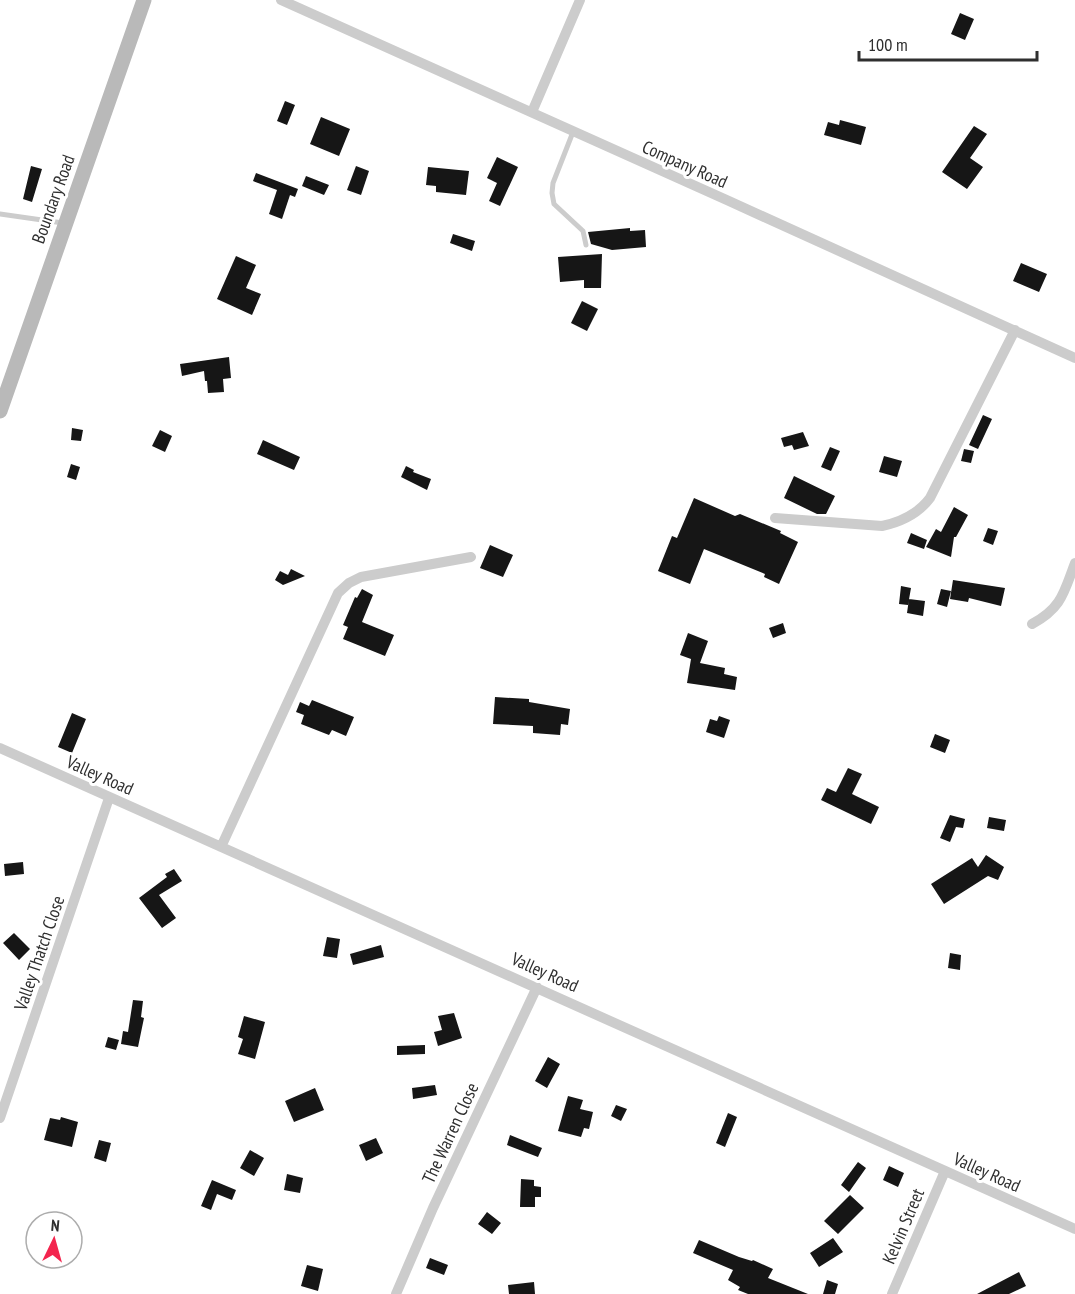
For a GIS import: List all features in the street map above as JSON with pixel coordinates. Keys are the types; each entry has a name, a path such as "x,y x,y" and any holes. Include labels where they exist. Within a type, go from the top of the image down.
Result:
{"main road":[{"name":"Boundary Road","path":"0,411 144,0"}],"street":[{"name":"Company Road","path":"281,0 825,243 1075,358"},
{"path":"532,112 580,0"},
{"path":"775,518 882,526 894,524 919,510 930,498 1015,330"},
{"path":"221,847 338,593 349,583 361,578 471,557"},
{"path":"1032,624 1048,615 1057,605 1075,563"},
{"name":"Valley Road","path":"0,748 1075,1229"},
{"name":"Valley Thatch Close","path":"0,1118 110,798"},
{"name":"The Warren Close","path":"396,1294 537,987"},
{"name":"Kelvin Street","path":"892,1294 945,1171"}],"lane":[{"path":"573,132 553,183 552,193 554,204 583,231 586,245"},
{"path":"0,214 65,223"}],"building":[{"path":"960,13 974,19 965,40 951,34"},
{"path":"285,101 295,105 287,125 277,121"},
{"path":"321,117 350,129 339,156 310,144"},
{"path":"840,120 866,127 861,145 824,135 828,122 839,125"},
{"path":"974,126 987,134 970,158 983,167 967,189 942,172"},
{"path":"497,157 518,167 500,206 489,201 497,183 487,178"},
{"path":"31,166 42,169 32,202 23,199"},
{"path":"356,166 369,171 361,195 347,190"},
{"path":"428,167 469,171 466,195 436,192 436,186 426,185"},
{"path":"256,173 298,189 295,197 290,195 282,219 269,214 277,190 253,181"},
{"path":"306,176 329,185 324,195 302,186"},
{"path":"630,228 630,231 645,230 646,247 612,250 591,244 588,232"},
{"path":"453,234 475,241 472,251 450,243"},
{"path":"602,254 601,288 584,288 584,280 560,282 558,257"},
{"path":"236,256 256,265 246,288 261,294 252,315 217,299"},
{"path":"1021,263 1047,274 1039,292 1013,281"},
{"path":"582,301 598,309 587,331 571,323"},
{"path":"229,357 231,378 223,379 224,392 208,393 204,371 182,376 180,364"},
{"path":"983,415 992,419 978,449 969,445"},
{"path":"72,428 83,430 81,441 71,440"},
{"path":"160,430 172,436 165,452 152,446"},
{"path":"803,432 809,446 794,450 792,445 784,447 781,438"},
{"path":"263,440 300,457 294,470 257,454"},
{"path":"830,447 840,451 831,471 821,467"},
{"path":"964,449 974,451 971,463 961,461"},
{"path":"884,456 902,461 897,477 879,472"},
{"path":"71,464 80,467 76,480 67,477"},
{"path":"406,466 414,470 413,472 431,479 427,490 401,477"},
{"path":"794,476 835,496 826,514 817,514 784,498"},
{"path":"694,498 735,516 740,514 781,531 780,533 798,542 779,584 764,577 765,574 704,549 690,584 658,571 672,536 677,538"},
{"path":"954,507 968,515 954,537 951,557 926,547 936,529 941,532"},
{"path":"988,528 998,531 993,545 983,541"},
{"path":"911,533 927,540 924,549 907,543"},
{"path":"490,545 513,555 503,577 480,568"},
{"path":"291,569 305,576 283,585 275,580 280,571 288,575"},
{"path":"953,580 1005,588 1001,606 969,598 968,602 950,599"},
{"path":"901,586 911,588 908,605 899,604"},
{"path":"362,589 373,595 362,622 394,635 385,656 343,639 348,627 343,625 355,597 357,598"},
{"path":"941,589 951,591 947,607 937,604"},
{"path":"909,599 925,601 923,616 907,613"},
{"path":"783,623 786,633 773,638 769,628"},
{"path":"688,633 708,641 700,663 725,668 724,674 737,677 735,690 687,683 691,659 680,655"},
{"path":"495,697 529,699 529,702 570,709 568,725 561,724 560,735 533,733 533,726 493,724"},
{"path":"312,700 354,717 346,736 332,730 329,735 301,724 304,715 296,712 300,702 309,706"},
{"path":"72,713 86,719 72,753 58,747"},
{"path":"719,716 730,720 724,738 706,732 710,719 717,721"},
{"path":"935,734 950,740 945,753 930,747"},
{"path":"848,768 862,774 852,794 879,807 871,824 821,800 827,788 836,792"},
{"path":"950,815 965,819 963,828 956,827 950,842 940,838"},
{"path":"989,817 1006,820 1004,831 987,828"},
{"path":"986,855 1004,867 998,880 988,876 944,904 931,884 972,858 978,867"},
{"path":"23,862 24,874 5,876 4,864"},
{"path":"174,869 182,881 159,895 176,918 162,928 139,898 167,877 165,874"},
{"path":"14,933 30,949 19,960 3,943"},
{"path":"327,937 340,939 337,958 323,956"},
{"path":"381,945 384,957 353,965 350,954"},
{"path":"950,953 961,955 960,970 948,968"},
{"path":"133,1000 143,1001 141,1017 144,1018 138,1047 121,1044 123,1031 128,1032"},
{"path":"454,1013 462,1038 438,1046 434,1032 442,1030 438,1016"},
{"path":"244,1016 265,1022 255,1059 238,1054 243,1039 238,1037"},
{"path":"108,1037 119,1040 116,1050 105,1047"},
{"path":"425,1045 425,1054 397,1055 397,1046"},
{"path":"548,1057 560,1064 547,1088 535,1081"},
{"path":"435,1085 437,1095 413,1099 412,1088"},
{"path":"315,1088 324,1110 294,1122 285,1101"},
{"path":"568,1096 583,1100 580,1109 593,1112 589,1129 584,1128 581,1137 558,1131"},
{"path":"616,1105 627,1109 621,1121 611,1116"},
{"path":"728,1113 737,1117 725,1147 716,1143"},
{"path":"61,1117 78,1122 72,1147 44,1140 50,1118 60,1120"},
{"path":"510,1135 542,1148 538,1157 507,1145"},
{"path":"376,1138 383,1153 366,1161 359,1145"},
{"path":"99,1140 111,1143 106,1162 94,1158"},
{"path":"250,1150 264,1158 254,1176 240,1168"},
{"path":"858,1162 866,1168 849,1192 841,1185"},
{"path":"889,1166 904,1173 898,1187 883,1180"},
{"path":"287,1174 303,1178 300,1193 284,1190"},
{"path":"521,1179 534,1180 534,1186 541,1187 541,1197 535,1197 535,1207 520,1207"},
{"path":"212,1180 236,1190 232,1200 217,1194 211,1210 201,1206"},
{"path":"850,1195 864,1208 838,1234 824,1221"},
{"path":"487,1212 501,1223 492,1234 478,1224"},
{"path":"833,1238 843,1252 819,1267 810,1253"},
{"path":"699,1240 773,1269 768,1278 808,1294 748,1294 738,1290 740,1287 728,1280 733,1270 693,1253"},
{"path":"430,1258 448,1265 444,1275 426,1268"},
{"path":"307,1265 323,1269 318,1291 301,1286"},
{"path":"1019,1272 1026,1286 1009,1294 977,1294"},
{"path":"827,1280 838,1284 835,1294 823,1294"},
{"path":"534,1282 535,1294 509,1294 508,1285"}]}
